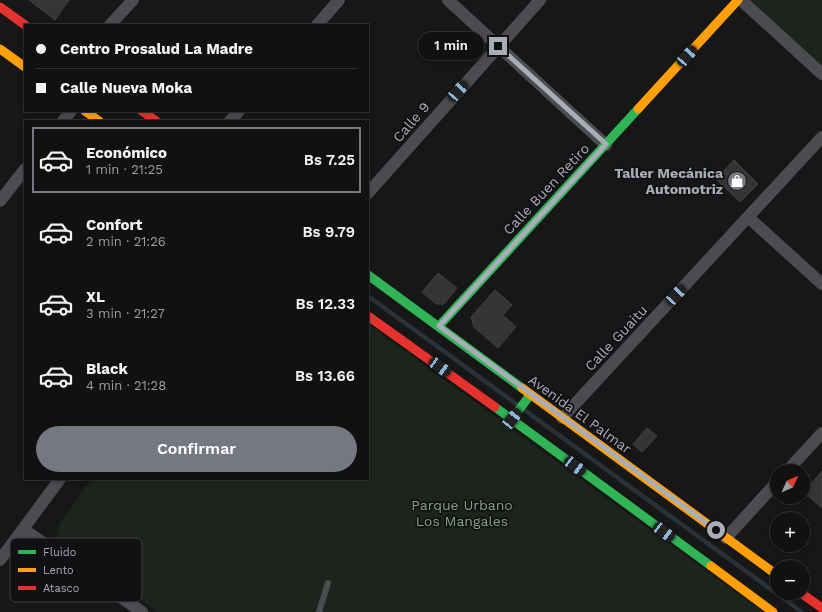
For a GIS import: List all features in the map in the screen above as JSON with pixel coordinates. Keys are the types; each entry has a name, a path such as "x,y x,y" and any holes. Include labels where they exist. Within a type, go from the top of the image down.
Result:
{"street":[{"path":"111,24 133,0"},
{"path":"318,24 339,0"},
{"path":"448,0 606,144"},
{"name":"Calle 9","path":"369,192 540,0"},
{"path":"740,0 822,74"},
{"name":"Calle Buen Retiro","path":"439,326 740,0"},
{"path":"0,7 24,24"},
{"path":"0,49 24,66"},
{"path":"64,120 70,112"},
{"path":"86,112 98,120"},
{"path":"143,112 155,120"},
{"path":"231,120 238,112"},
{"name":"Calle Guaitu","path":"562,418 822,137"},
{"path":"0,201 24,170"},
{"path":"748,217 822,284"},
{"name":"Avenida El Palmar","path":"369,276 439,326 528,398 562,418 770,570"},
{"path":"369,317 514,416 773,612"},
{"path":"514,416 528,398"},
{"path":"793,464 822,433"},
{"path":"16,538 59,480"},
{"path":"726,538 770,490"},
{"path":"23,529 36,538"},
{"path":"0,560 10,547"},
{"path":"810,599 822,608"},
{"path":"128,602 142,612"}],"lane":[{"path":"319,612 328,583"}],"green space":[{"path":"752,0 822,0 822,67 750,2"},
{"name":"Parque Urbano Los Mangales","path":"369,325 763,612 158,612 142,601 142,538 58,538 60,523 91,480 369,480"}],"building":[{"path":"29,0 69,0 55,20"},
{"name":"Taller Mecánica Automotriz","path":"734,160 758,184 740,202 716,179"},
{"path":"438,273 457,288 444,304 436,304 422,292"},
{"path":"495,290 512,305 503,315 516,327 498,348 474,327 471,317"},
{"path":"647,428 657,436 642,452 633,444"},
{"path":"822,471 822,508 810,497 810,485"}],"waterway":[{"path":"369,297 802,612"}],"traffic: fast":[{"path":"439,326 638,109"},
{"path":"369,276 522,388"},
{"path":"512,419 530,395"},
{"path":"495,407 711,566"}],"traffic: slow":[{"path":"638,109 738,0"},
{"path":"0,49 24,66"},
{"path":"86,112 98,120"},
{"path":"522,388 770,570"},
{"path":"711,566 773,612"}],"traffic: jam":[{"path":"0,7 24,24"},
{"path":"143,112 155,120"},
{"path":"369,317 495,407"},
{"path":"810,599 822,608"}],"place":[{"name":"Taller Mecánica Automotriz","path":"737,181"}],"route":[{"path":"498,46 606,144 439,326 530,395 716,530"}]}
